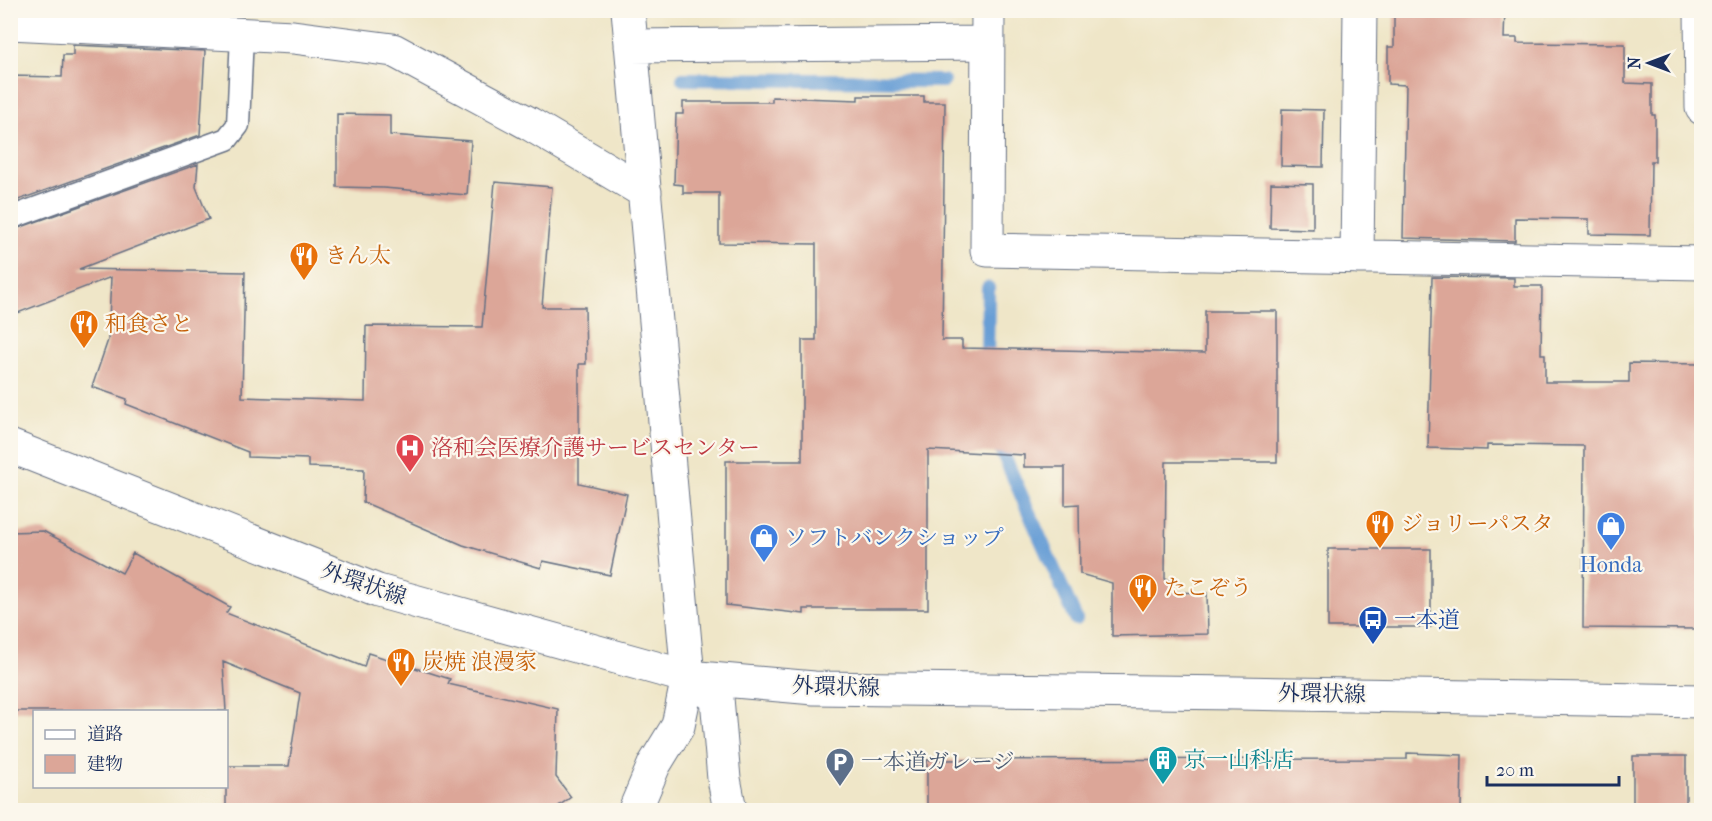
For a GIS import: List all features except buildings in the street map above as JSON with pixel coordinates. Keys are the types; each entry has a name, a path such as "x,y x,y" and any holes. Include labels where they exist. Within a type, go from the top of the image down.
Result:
{"street":[{"path":"628,10 688,677 678,726 654,765 634,810"},
{"path":"988,10 987,250 1701,263"},
{"path":"1357,257 1360,10"},
{"path":"1701,10 1701,108"},
{"path":"13,19 169,20 242,35 292,37 393,50 530,124 645,192"},
{"path":"631,46 988,43"},
{"name":"外環状線","path":"10,446 378,591 688,677 814,688 1701,701"},
{"path":"688,677 717,698 724,778 730,810"}],"lane":[{"path":"10,218 227,140 238,125 242,35"}],"waterway":[{"path":"683,79 943,81"},
{"path":"987,367 988,288"},
{"path":"996,438 1076,619"}],"place":[{"name":"きん太","path":"304,282"},
{"name":"和食さと","path":"84,350"},
{"name":"洛和会医療介護サービスセンター","path":"410,474"},
{"name":"ジョリーパスタ","path":"1380,550"},
{"name":"Honda","path":"1611,552"},
{"name":"ソフトバンクショップ","path":"764,564"},
{"name":"たこぞう","path":"1143,614"},
{"name":"一本道","path":"1373,646"},
{"name":"炭焼 浪漫家","path":"401,688"},
{"name":"京一山科店","path":"1163,786"},
{"name":"一本道ガレージ","path":"840,788"}]}
